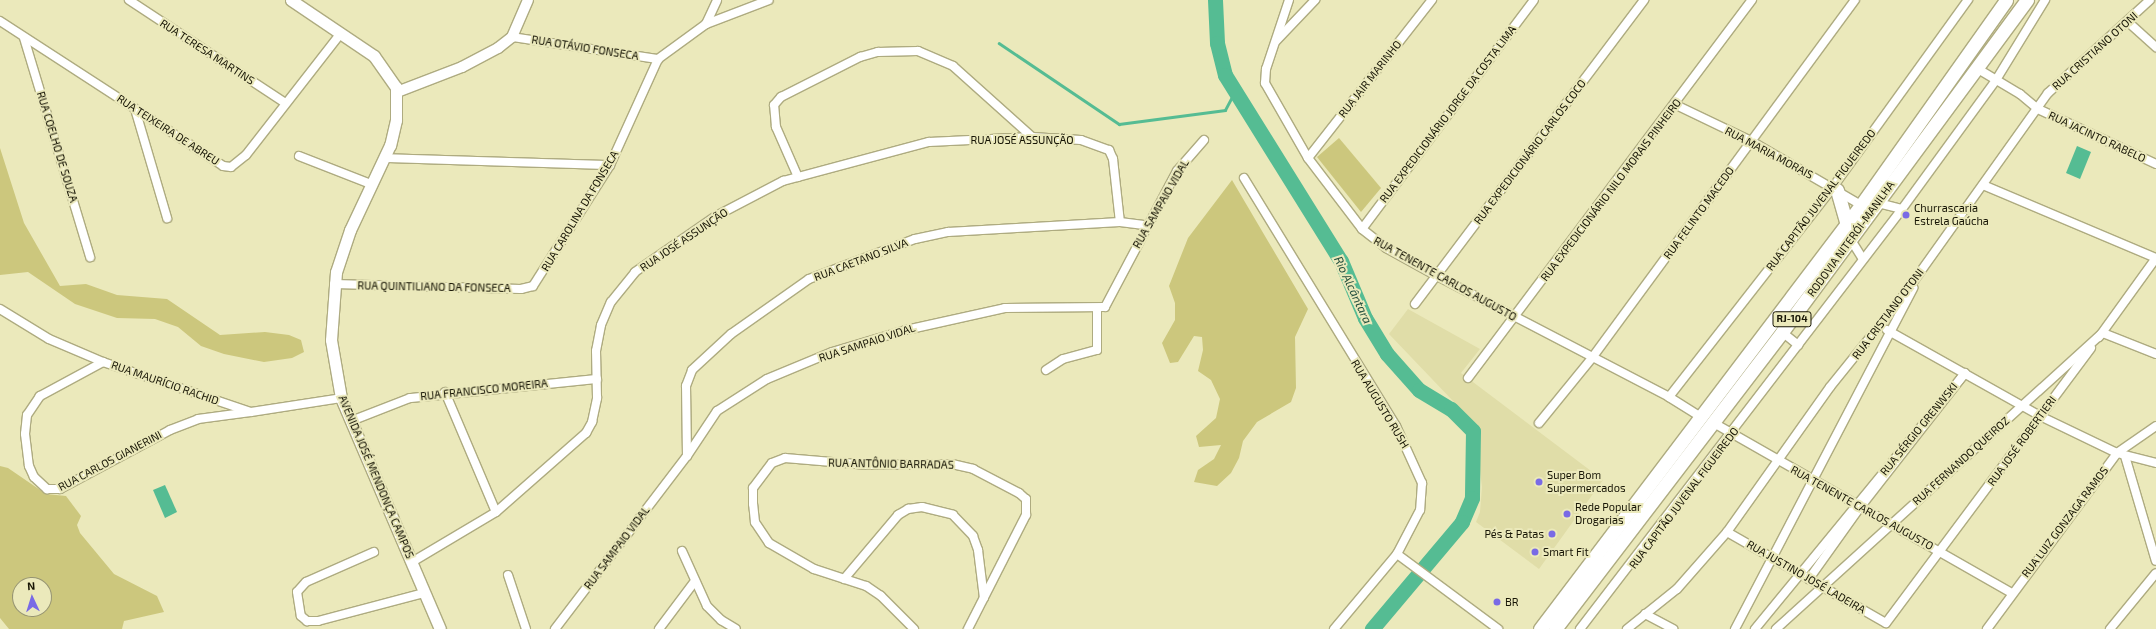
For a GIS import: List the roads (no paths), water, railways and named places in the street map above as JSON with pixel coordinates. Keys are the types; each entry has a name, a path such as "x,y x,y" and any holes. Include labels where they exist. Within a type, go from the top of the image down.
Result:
{"highway":[{"name":"RODOVIA NITERÓI-MANILHA","path":"1540,629 1699,416 1847,224 2006,0"},
{"name":"RODOVIA NITERÓI-MANILHA","path":"1555,629 1782,332 1978,69 2027,0"},
{"path":"1835,189 1847,224"}],"main road":[{"path":"291,0 341,33 380,63 397,92"},
{"name":"AVENIDA JOSÉ MENDONÇA CAMPOS","path":"397,92 396,120 384,158 370,184 341,255 334,284 331,340 342,398 440,629"}],"street":[{"name":"RUA TERESA MARTINS","path":"129,0 285,103"},
{"path":"397,92 462,68 512,37 528,0"},
{"name":"RUA CAROLINA DA FONSECA","path":"533,286 610,165 658,59 706,24 717,0"},
{"path":"706,24 769,0"},
{"name":"RUA TENENTE CARLOS AUGUSTO","path":"1290,0 1266,69 1265,83 1308,158 1362,229 1386,248 1592,358 1669,397 1699,416"},
{"path":"1276,42 1314,0"},
{"name":"RUA JAIR MARINHO","path":"1308,158 1432,0"},
{"name":"RUA EXPEDICIONÁRIO JORGE DA COSTA LIMA","path":"1362,229 1534,0"},
{"name":"RUA EXPEDICIONÁRIO CARLOS COCO","path":"1415,304 1644,0"},
{"name":"RUA EXPEDICIONÁRIO NILO MORAIS PINHEIRO","path":"1468,378 1676,105 1752,0"},
{"name":"RUA FELINTO MACEDO","path":"1539,423 1592,358 1855,0"},
{"name":"RUA CAPITÃO JUVENAL FIGUEIREDO","path":"1669,397 1835,189 1968,0"},
{"name":"RUA CAPITÃO JUVENAL FIGUEIREDO","path":"1580,629 1732,435 1798,345 1902,209 1996,80 2045,0"},
{"name":"RUA CRISTIANO OTONI","path":"1627,629 1677,589 1726,532 1830,387 1880,327 1929,257 2064,76 2128,22 2150,0"},
{"name":"RUA TEIXEIRA DE ABREU","path":"0,21 222,166 231,167 246,155 341,33"},
{"path":"2128,22 2156,47"},
{"name":"RUA OTÁVIO FONSECA","path":"512,37 658,59"},
{"name":"RUA COELHO DE SOUZA","path":"24,38 90,257"},
{"path":"798,177 776,126 774,105 782,97 854,60 878,52 918,51 953,66 1032,138"},
{"path":"1978,69 2038,109"},
{"name":"RUA MARIA MORAIS","path":"1676,105 1751,141 1861,205"},
{"path":"135,109 167,218"},
{"name":"RUA JACINTO RABELO","path":"2038,109 2156,164"},
{"name":"RUA JOSÉ ASSUNÇÃO","path":"412,562 496,512 586,433 595,412 597,379 596,351 601,325 611,302 635,272 716,216 798,177 929,142 1032,138 1081,140 1109,150 1113,159 1120,222"},
{"name":"RUA SAMPAIO VIDAL","path":"555,629 686,456 717,411 739,395 767,379 832,352 968,314 1005,308 1097,309 1105,307 1113,295 1146,225 1177,171 1204,140"},
{"path":"299,156 370,184"},
{"path":"384,158 610,165"},
{"name":"RUA AUGUSTO RUSH","path":"1244,178 1396,426 1415,462 1422,483 1420,510 1400,556 1334,629"},
{"path":"1983,185 2156,258"},
{"path":"1878,203 1902,209"},
{"name":"RUA CAETANO SILVA","path":"686,456 686,386 692,370 731,334 809,279 915,239 948,232 1120,222 1146,225"},
{"path":"1851,240 1863,259"},
{"path":"1734,629 1929,257"},
{"name":"RUA JOSÉ ROBERTIERI","path":"1886,626 2040,416 2103,333 2156,258"},
{"name":"RUA QUINTILIANO DA FONSECA","path":"334,284 521,289 533,286"},
{"name":"RUA MAURÍCIO RACHID","path":"0,309 49,339 103,362 251,412 342,398"},
{"path":"1046,370 1063,359 1097,348 1097,309"},
{"path":"1880,327 2040,416 2121,454 2156,463"},
{"path":"1782,332 1798,345"},
{"path":"2103,333 2156,354"},
{"name":"RUA FERNANDO QUEIROZ","path":"1776,629 2103,333"},
{"name":"RUA CARLOS GIANERINI","path":"103,362 40,396 27,415 25,434 29,466 34,477 46,489 60,489 170,430 198,419 251,412"},
{"name":"RUA SÉRGIO GRENWSKI","path":"1809,579 1861,506 1964,373"},
{"name":"RUA SÉRGIO GRENWSKI","path":"1755,629 1964,373"},
{"name":"RUA FRANCISCO MOREIRA","path":"351,421 396,402 445,392 597,379"},
{"path":"445,392 496,512"},
{"name":"RUA TENENTE CARLOS AUGUSTO","path":"1712,422 1732,435 1861,506 2012,593"},
{"name":"RUA LUIZ GONZAGA RAMOS","path":"1987,629 2012,593 2121,454 2156,426"},
{"path":"2121,454 2156,560"},
{"name":"RUA ANTÔNIO BARRADAS","path":"914,629 881,596 844,578 795,561 769,543 755,522 753,488 772,463 785,458 868,466 952,464 973,469 1018,493 1026,499 1026,515 968,629"},
{"path":"844,578 898,515 908,509 922,507 953,516 973,536 978,550 984,598"},
{"name":"RUA JUSTINO JOSÉ LADEIRA","path":"1726,532 1809,579 1886,626"},
{"path":"682,551 707,606 721,620 736,629"},
{"path":"374,552 306,582 297,592 301,616 307,621 318,621 424,592"},
{"path":"1400,556 1498,629"},
{"path":"2110,629 2156,573"},
{"path":"508,575 526,629"},
{"path":"659,629 695,580"},
{"path":"1645,614 1673,629"}],"waterway":[{"name":"Rio Alcântara","path":"1215,0 1217,43 1225,75 1341,261 1365,318 1387,354 1419,390 1451,409 1473,431 1472,498 1462,522 1372,629"},
{"path":"999,43 1119,124 1225,110 1235,91"}],"place":[{"name":"Churrascaria Estrela Gaúcha","path":"1906,215"},
{"name":"Super Bom Supermercados","path":"1539,482"},
{"name":"Rede Popular Drogarias","path":"1567,514"},
{"name":"Pés & Patas","path":"1552,534"},
{"name":"Smart Fit","path":"1535,552"},
{"name":"BR","path":"1497,602"}]}
